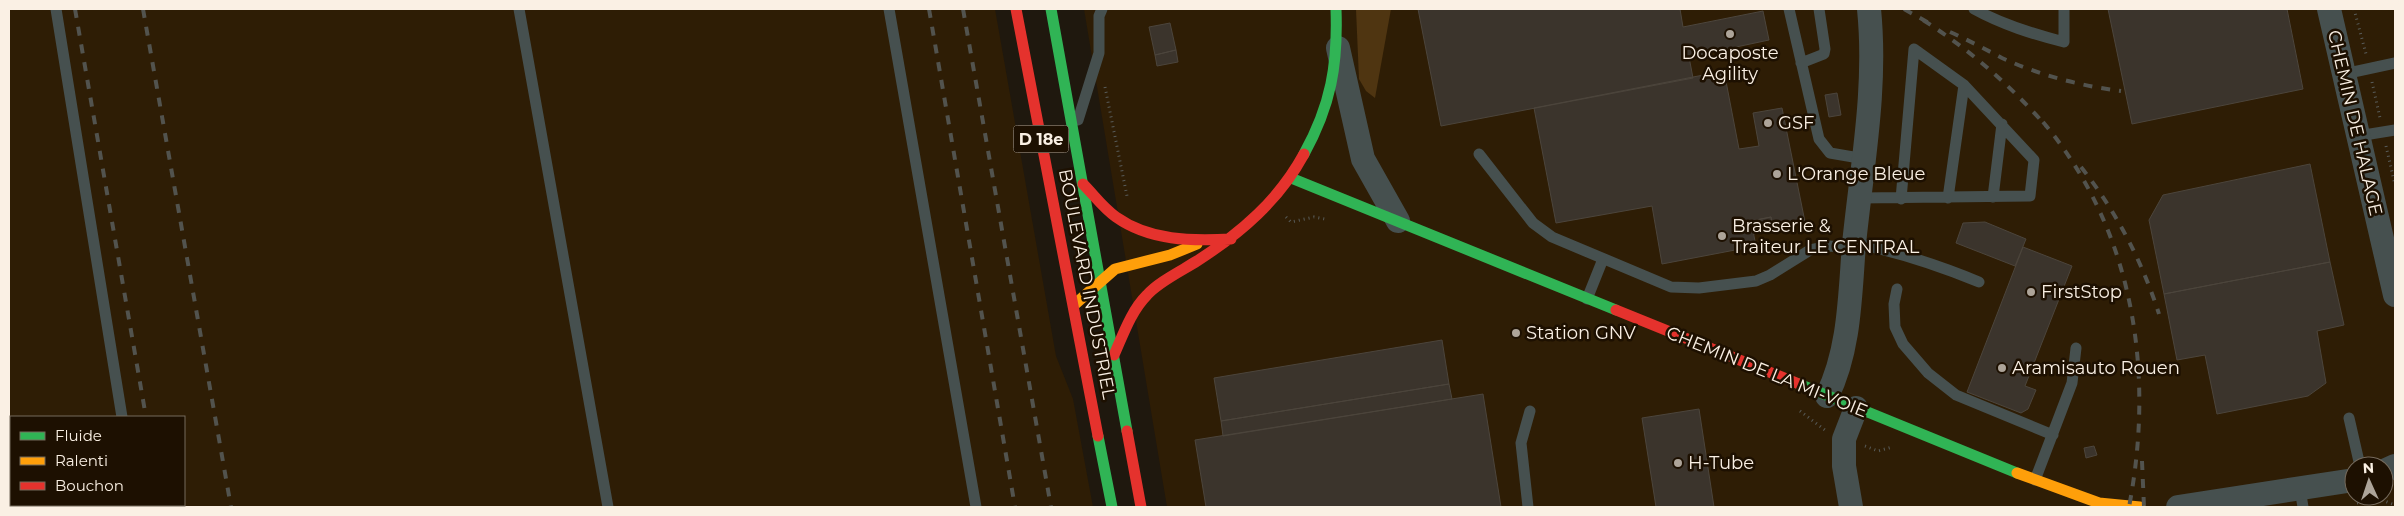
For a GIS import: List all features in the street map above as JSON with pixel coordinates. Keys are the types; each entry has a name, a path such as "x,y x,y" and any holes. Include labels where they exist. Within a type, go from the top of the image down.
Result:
{"main road":[{"name":"BOULEVARD INDUSTRIEL","path":"1016,9 1075,272 1074,305 1112,507"},
{"name":"BOULEVARD INDUSTRIEL","path":"1051,9 1141,507"},
{"path":"1114,355 1130,320 1147,294 1231,239 1270,203 1291,178 1323,118 1330,94 1338,45 1336,9"},
{"name":"CHEMIN DE LA MI-VOIE","path":"1291,178 2035,480 2098,503 2140,507"},
{"path":"1083,184 1115,216 1133,228 1149,234 1167,238 1231,239"},
{"path":"1074,305 1121,266 1170,255 1205,240"},
{"path":"1075,272 1114,288"},
{"path":"1130,292 1147,294"}],"street":[{"path":"1827,396 1832,387 1846,330 1865,159 1872,84 1869,9"},
{"name":"CHEMIN DE HALAGE","path":"2329,9 2395,295"},
{"path":"1338,45 1363,159 1398,221"},
{"path":"1851,507 1843,456 1844,439 1856,408"},
{"path":"2178,507 2344,493"}],"lane":[{"path":"56,9 122,416"},
{"path":"519,9 608,507"},
{"path":"889,9 976,507"},
{"path":"1789,9 1819,139 1830,153 1865,159"},
{"path":"1801,63 1824,54 1826,49 1819,9"},
{"path":"1974,9 1992,19 2033,35 2064,42 2064,9"},
{"path":"1074,136 1099,53 1099,11"},
{"path":"1860,198 1901,199 2030,196 2034,160 1964,85 1914,49 1901,199"},
{"path":"2344,74 2395,63"},
{"path":"1948,198 1964,85"},
{"path":"1993,197 2002,124"},
{"path":"2358,136 2395,130"},
{"path":"1479,154 1533,223 1552,237 1671,287 1699,288 1756,281 1818,248 1829,246 1854,246 1918,258 1979,282"},
{"path":"1587,299 1603,259"},
{"path":"1897,289 1894,304 1895,327 1903,344 1928,373 1956,395 2054,435"},
{"path":"2035,480 2054,435 2072,383 2076,348"},
{"path":"1528,507 1522,443 1530,411"},
{"path":"2349,418 2358,456"}],"path":[{"path":"2354,9 2395,185"},
{"path":"1270,203 1291,222 1314,217 1329,219"}],"shaded area":[{"path":"9,9 995,9 1056,356 1073,399 1093,507 9,507"},
{"path":"1084,9 2395,9 2395,507 1167,507"},
{"path":"1356,9 1391,9 1375,98 1366,91 1359,79"}],"building":[{"path":"1418,9 1680,9 1683,27 1763,11 1769,40 1689,57 1693,78 1441,126"},
{"path":"2108,9 2287,9 2303,89 2132,124"},
{"path":"1170,23 1176,50 1155,55 1149,27"},
{"path":"1176,50 1178,62 1157,66 1155,55"},
{"path":"1724,71 1739,149 1759,146 1753,113 1782,108 1805,222 1773,229 1771,217 1751,221 1756,246 1662,264 1652,206 1556,223 1534,108"},
{"path":"1837,93 1841,115 1829,117 1825,95"},
{"path":"2310,164 2330,262 2164,294 2149,220 2163,195"},
{"path":"1771,217 1773,229 1754,234 1751,221"},
{"path":"1985,222 2026,239 2015,266 1956,243 1963,223"},
{"path":"2023,247 2072,266 2025,386 2036,390 2028,409 2021,413 1967,392"},
{"path":"2330,262 2344,325 2317,331 2326,383 2308,396 2217,414 2205,355 2177,360 2164,294"},
{"path":"1442,340 1449,384 1221,421 1214,378"},
{"path":"1449,384 1452,399 1223,436 1221,421"},
{"path":"1483,394 1501,507 1206,507 1195,440"},
{"name":"H-Tube","path":"1699,409 1714,507 1656,507 1642,418"},
{"path":"2094,446 2097,455 2086,458 2084,448"}],"railway":[{"path":"75,9 146,416"},
{"path":"143,9 231,507"},
{"path":"929,9 1015,507"},
{"path":"963,9 1051,507"},
{"path":"1904,9 1929,23"},
{"path":"1923,20 1957,43 1989,69 2047,127"},
{"path":"1950,32 2002,58 2045,75 2121,91"},
{"path":"2043,122 2074,164 2098,209 2117,256 2130,304 2137,354 2139,405 2137,456 2129,507"},
{"path":"2081,167 2106,201 2127,237 2145,275 2159,314"},
{"path":"2142,461 2144,507"}],"traffic: fast":[{"path":"1051,9 1127,431"},
{"path":"1304,154 1321,119 1331,84 1336,48 1336,9"},
{"path":"1291,178 1616,310"},
{"path":"1799,384 2017,473"},
{"path":"1098,436 1112,507"}],"traffic: slow":[{"path":"1074,305 1115,269 1170,255 1197,244"},
{"path":"2017,473 2099,503 2140,507"}],"traffic: jam":[{"path":"1016,9 1098,436"},
{"path":"1114,355 1124,331 1141,301 1164,281 1197,261 1244,227 1271,201 1294,171 1304,154"},
{"path":"1083,184 1116,217 1143,231 1171,238 1231,239"},
{"path":"1616,310 1799,384"},
{"path":"1127,431 1141,507"}],"place":[{"name":"Docaposte Agility","path":"1730,34"},
{"name":"GSF","path":"1768,123"},
{"name":"L'Orange Bleue","path":"1777,174"},
{"name":"Brasserie & Traiteur LE CENTRAL","path":"1722,236"},
{"name":"FirstStop","path":"2031,292"},
{"name":"Station GNV","path":"1516,333"},
{"name":"Aramisauto Rouen","path":"2002,368"},
{"name":"H-Tube","path":"1678,463"}]}
